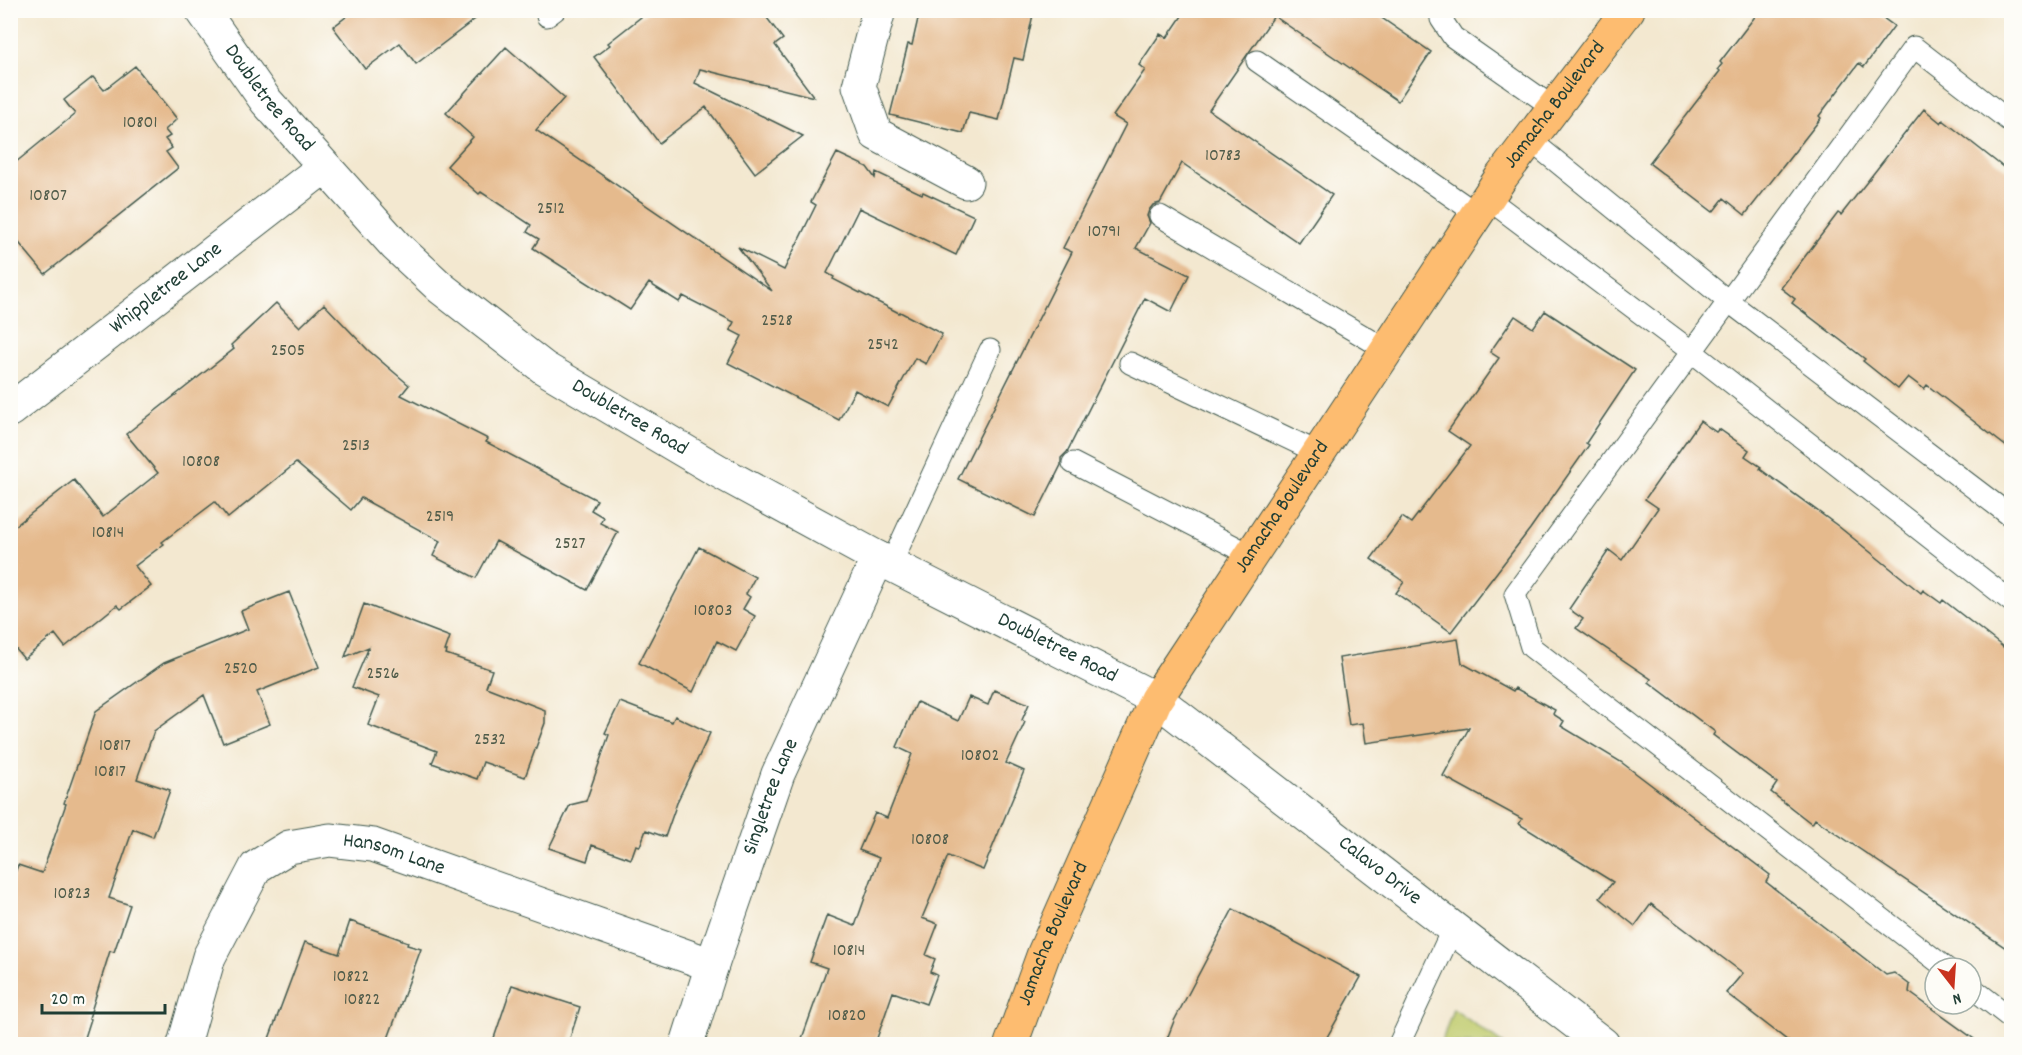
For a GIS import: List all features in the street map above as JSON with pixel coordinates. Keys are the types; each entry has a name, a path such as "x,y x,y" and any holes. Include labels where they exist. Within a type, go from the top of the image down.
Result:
{"main road":[{"name":"Jamacha Boulevard","path":"1011,1044 1044,953 1156,699 1482,206 1628,10"}],"street":[{"name":"Doubletree Road","path":"202,10 266,101 396,246 441,288 544,368 720,472 885,561 1156,699"},
{"path":"879,10 859,86 876,134 966,182"},
{"name":"Whippletree Lane","path":"10,410 324,167"},
{"name":"Singletree Lane","path":"687,1044 778,774 885,561"},
{"name":"Calavo Drive","path":"1156,699 1603,1044"},
{"name":"Hansom Lane","path":"184,1044 209,957 256,867 289,848 330,840 373,845 712,965"}],"lane":[{"path":"1443,10 1441,19 1453,37 1554,108"},
{"path":"1930,956 1531,647 1515,594 1914,47 2012,123"},
{"path":"1257,61 1482,206 1691,351 2012,602"},
{"path":"1530,140 1728,301 2012,517"},
{"path":"1160,216 1387,350"},
{"path":"885,561 990,350"},
{"path":"1130,363 1319,453"},
{"path":"1073,463 1251,555"},
{"path":"1399,1044 1453,928"},
{"path":"1983,996 2012,1019"}],"green space":[{"path":"1453,1009 1503,1044 1441,1044"}],"building":[{"path":"355,10 487,10 416,64 400,43 365,69 333,27"},
{"path":"650,10 761,10 783,39 775,45 814,97 700,69 695,83 803,136 755,173 706,107 659,143 594,57"},
{"path":"920,10 1034,10 1023,60 1014,58 999,120 969,113 963,133 890,115 908,44 912,45"},
{"path":"1186,10 1370,10 1431,52 1398,101 1274,16 1209,110 1332,195 1299,243 1182,163 1160,203 1153,205 1149,210 1147,216 1150,223 1136,248 1189,275 1171,312 1145,298 1067,452 1061,458 1061,465 1035,517 958,479 1072,252 1063,248 1126,124 1113,116 1145,70 1139,65 1160,34 1167,38"},
{"path":"1760,10 1872,10 1894,26 1864,67 1859,63 1819,116 1821,118 1745,215 1724,198 1713,212 1649,163 1720,71 1718,69 1722,64 1720,62"},
{"path":"506,47 564,98 536,130 772,291 738,247 784,270 816,205 811,202 837,153 867,167 875,178 876,172 974,216 956,255 859,208 827,273 834,277 833,279 942,334 926,364 915,358 888,407 855,390 839,420 728,363 742,336 730,330 734,322 683,296 679,302 649,283 630,310 533,248 539,239 527,232 531,225 481,192 479,194 447,166 473,137 446,113"},
{"path":"135,66 177,119 165,130 170,136 165,139 172,148 166,152 178,168 45,274 10,232 10,167 75,114 64,100 93,77 104,90"},
{"path":"1924,109 1941,123 1943,120 2012,174 2012,451 1927,385 1924,389 1908,377 1898,389 1863,361 1865,359 1792,303 1795,299 1781,288 1838,213 1841,215"},
{"path":"276,303 300,327 324,304 368,350 409,385 401,395 488,439 486,442 597,500 591,510 603,517 600,523 618,532 587,590 496,541 476,578 433,556 440,541 361,498 351,510 296,463 228,518 215,502 162,542 164,544 135,566 151,586 121,609 117,605 65,647 55,634 24,659 10,642 10,530 74,480 103,517 158,473 126,434 234,349 231,345"},
{"path":"1545,311 1635,370 1586,443 1589,445 1530,529 1451,632 1396,593 1404,582 1371,559 1402,517 1411,523 1470,446 1448,431 1499,358 1490,352 1515,316 1533,328"},
{"path":"1700,421 1716,432 1719,429 1749,450 1745,456 1761,467 1760,469 1838,526 1921,593 1923,590 1941,603 1943,600 2012,654 2012,952 1815,819 1812,824 1771,792 1777,783 1713,735 1715,732 1649,682 1651,679 1576,628 1583,619 1569,609 1609,550 1622,560 1658,508 1645,499"},
{"path":"699,547 755,577 746,594 750,597 743,609 755,616 736,651 717,641 693,692 639,663"},
{"path":"289,592 319,667 257,692 270,724 223,743 204,695 154,731 137,779 170,790 153,837 133,829 109,898 130,905 114,952 110,951 83,1044 10,1044 10,886 18,865 42,873 96,711 164,663 248,629 241,611"},
{"path":"364,604 450,637 446,654 492,670 486,687 545,710 545,723 525,777 483,762 477,779 432,763 437,751 368,725 379,697 352,687 369,647 345,657"},
{"path":"1458,639 1462,663 1513,691 1515,688 1555,710 1553,714 1564,721 1561,726 1621,762 1770,875 1766,882 1886,975 1894,973 1910,985 1909,992 1923,1002 1923,1016 1942,1016 1981,1044 1792,1044 1726,993 1743,973 1651,904 1635,926 1600,898 1613,882 1519,824 1522,819 1443,776 1469,728 1366,743 1363,723 1349,725 1339,658"},
{"path":"994,690 1029,704 1022,720 1025,722 1006,763 1024,771 983,870 948,856 922,918 938,924 926,955 935,959 930,972 937,975 926,1004 893,992 875,1044 800,1044 827,968 810,962 827,915 855,926 879,858 859,850 875,813 887,818 912,754 897,747 917,702 958,721 969,697 988,705"},
{"path":"620,702 672,722 675,716 710,733 678,800 665,837 646,830 640,846 636,845 631,859 592,845 587,861 549,848 570,805 586,801 609,735 605,733"},
{"path":"1233,909 1361,977 1323,1044 1165,1044 1174,1021"},
{"path":"350,921 421,949 386,1044 267,1044 305,942 339,954"},
{"path":"512,985 580,1007 568,1044 492,1044"}]}
